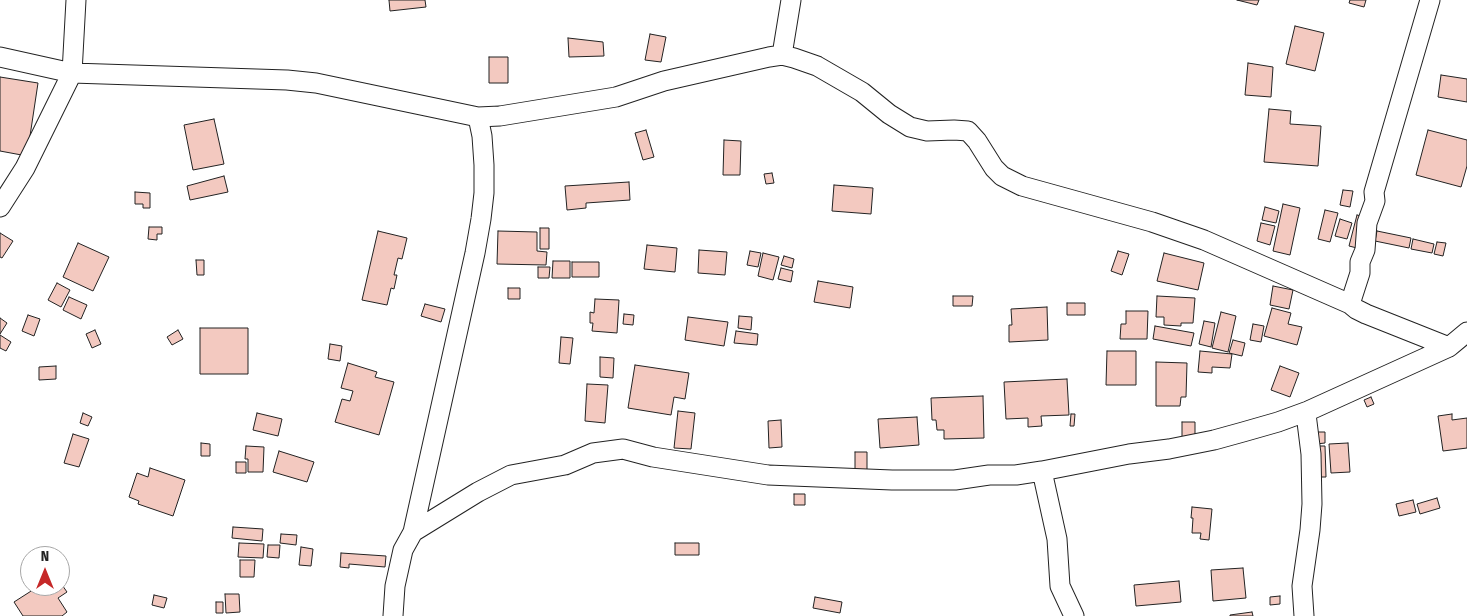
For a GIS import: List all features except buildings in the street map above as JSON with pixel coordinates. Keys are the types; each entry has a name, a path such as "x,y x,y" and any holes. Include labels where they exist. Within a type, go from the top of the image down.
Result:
{"street":[{"path":"0,207 25,168 72,73 76,0"},
{"path":"782,55 791,0"},
{"path":"1350,304 1360,273 1360,262 1365,250 1367,223 1375,201 1374,192 1430,0"},
{"path":"0,57 72,73 287,80 316,83 478,117 500,116 616,97 664,81 782,55 817,66 862,92 889,114 910,127 927,131 968,131 977,141 994,168 1002,176 1022,186 1152,222 1204,240 1350,304 1366,314 1449,346"},
{"path":"393,616 395,586 403,550 414,532 481,219 484,193 484,165 478,117"},
{"path":"414,532 478,492 511,475 565,465 593,453 623,448 653,457 768,474 892,480 955,480 989,474 1042,472 1129,454 1170,449 1214,440 1278,422 1308,411 1449,346 1467,332"},
{"path":"1304,616 1302,586 1312,504 1311,454 1306,414 1308,411"},
{"path":"1042,472 1057,538 1060,586 1074,616"}]}
